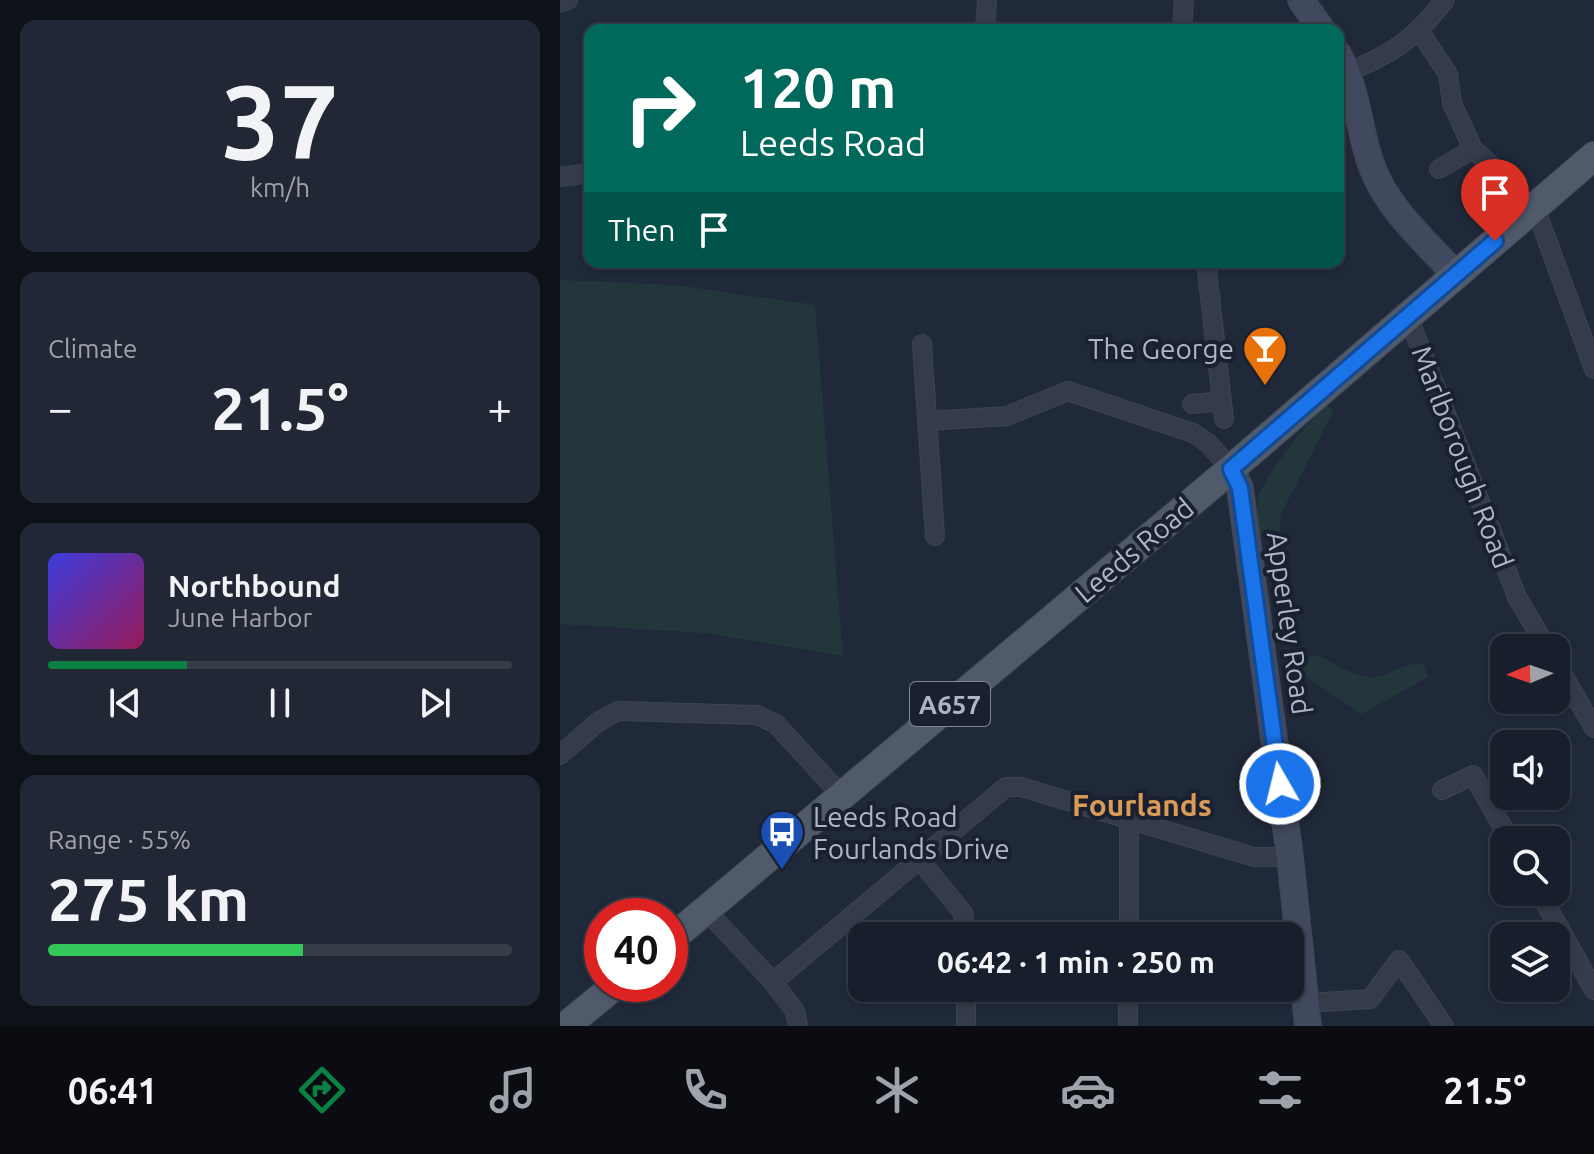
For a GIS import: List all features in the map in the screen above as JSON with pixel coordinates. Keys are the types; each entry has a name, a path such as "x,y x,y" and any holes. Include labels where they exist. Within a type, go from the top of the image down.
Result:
{"main road":[{"name":"Leeds Road","path":"688,925 1231,469 1594,156"},
{"path":"566,1026 595,1002"}],"street":[{"path":"560,3 568,0"},
{"path":"985,24 987,0"},
{"path":"1182,24 1184,0"},
{"path":"1301,0 1318,24"},
{"path":"1344,63 1395,52 1420,32 1445,0"},
{"path":"1420,32 1448,74 1452,103 1473,149 1501,174"},
{"path":"1344,67 1372,168 1388,196 1455,274"},
{"path":"1439,169 1473,149"},
{"path":"560,177 584,174"},
{"path":"1535,207 1594,369"},
{"path":"1192,404 1222,410 1207,268"},
{"name":"Marlborough Road","path":"1408,316 1517,597 1539,634"},
{"path":"922,344 935,536"},
{"path":"929,421 1007,416 1068,391 1193,433 1208,443 1231,469"},
{"name":"Apperley Road","path":"1231,469 1240,488 1308,1014"},
{"path":"1570,687 1594,728"},
{"path":"560,755 598,722 618,711 757,715 776,724 842,796"},
{"path":"1442,790 1473,775 1502,826"},
{"path":"773,982 1006,787 1021,787 1254,857 1290,857"},
{"path":"1129,820 1129,922"},
{"path":"919,859 963,913 964,922"},
{"path":"1549,906 1588,963 1594,990"},
{"path":"706,910 773,982 795,1011 798,1026"},
{"path":"1308,1014 1370,999 1399,960 1444,1026"},
{"path":"966,1002 966,1026"},
{"path":"1128,1002 1128,1026"}],"green space":[{"path":"560,280 676,285 815,305 843,656 704,633 560,624"},
{"path":"1327,405 1334,410 1281,514 1280,534 1267,539 1260,533 1257,514 1263,486 1289,448"},
{"path":"1320,656 1346,670 1375,677 1405,666 1424,665 1428,677 1361,714 1296,670 1306,657"}],"place":[{"name":"The George","path":"1265,387"},
{"name":"Leeds Road Fourlands Drive","path":"782,871"}],"district":[{"name":"Fourlands","path":"1142,805"}],"route":[{"path":"1280,784 1240,488 1231,469 1495,241"}]}
